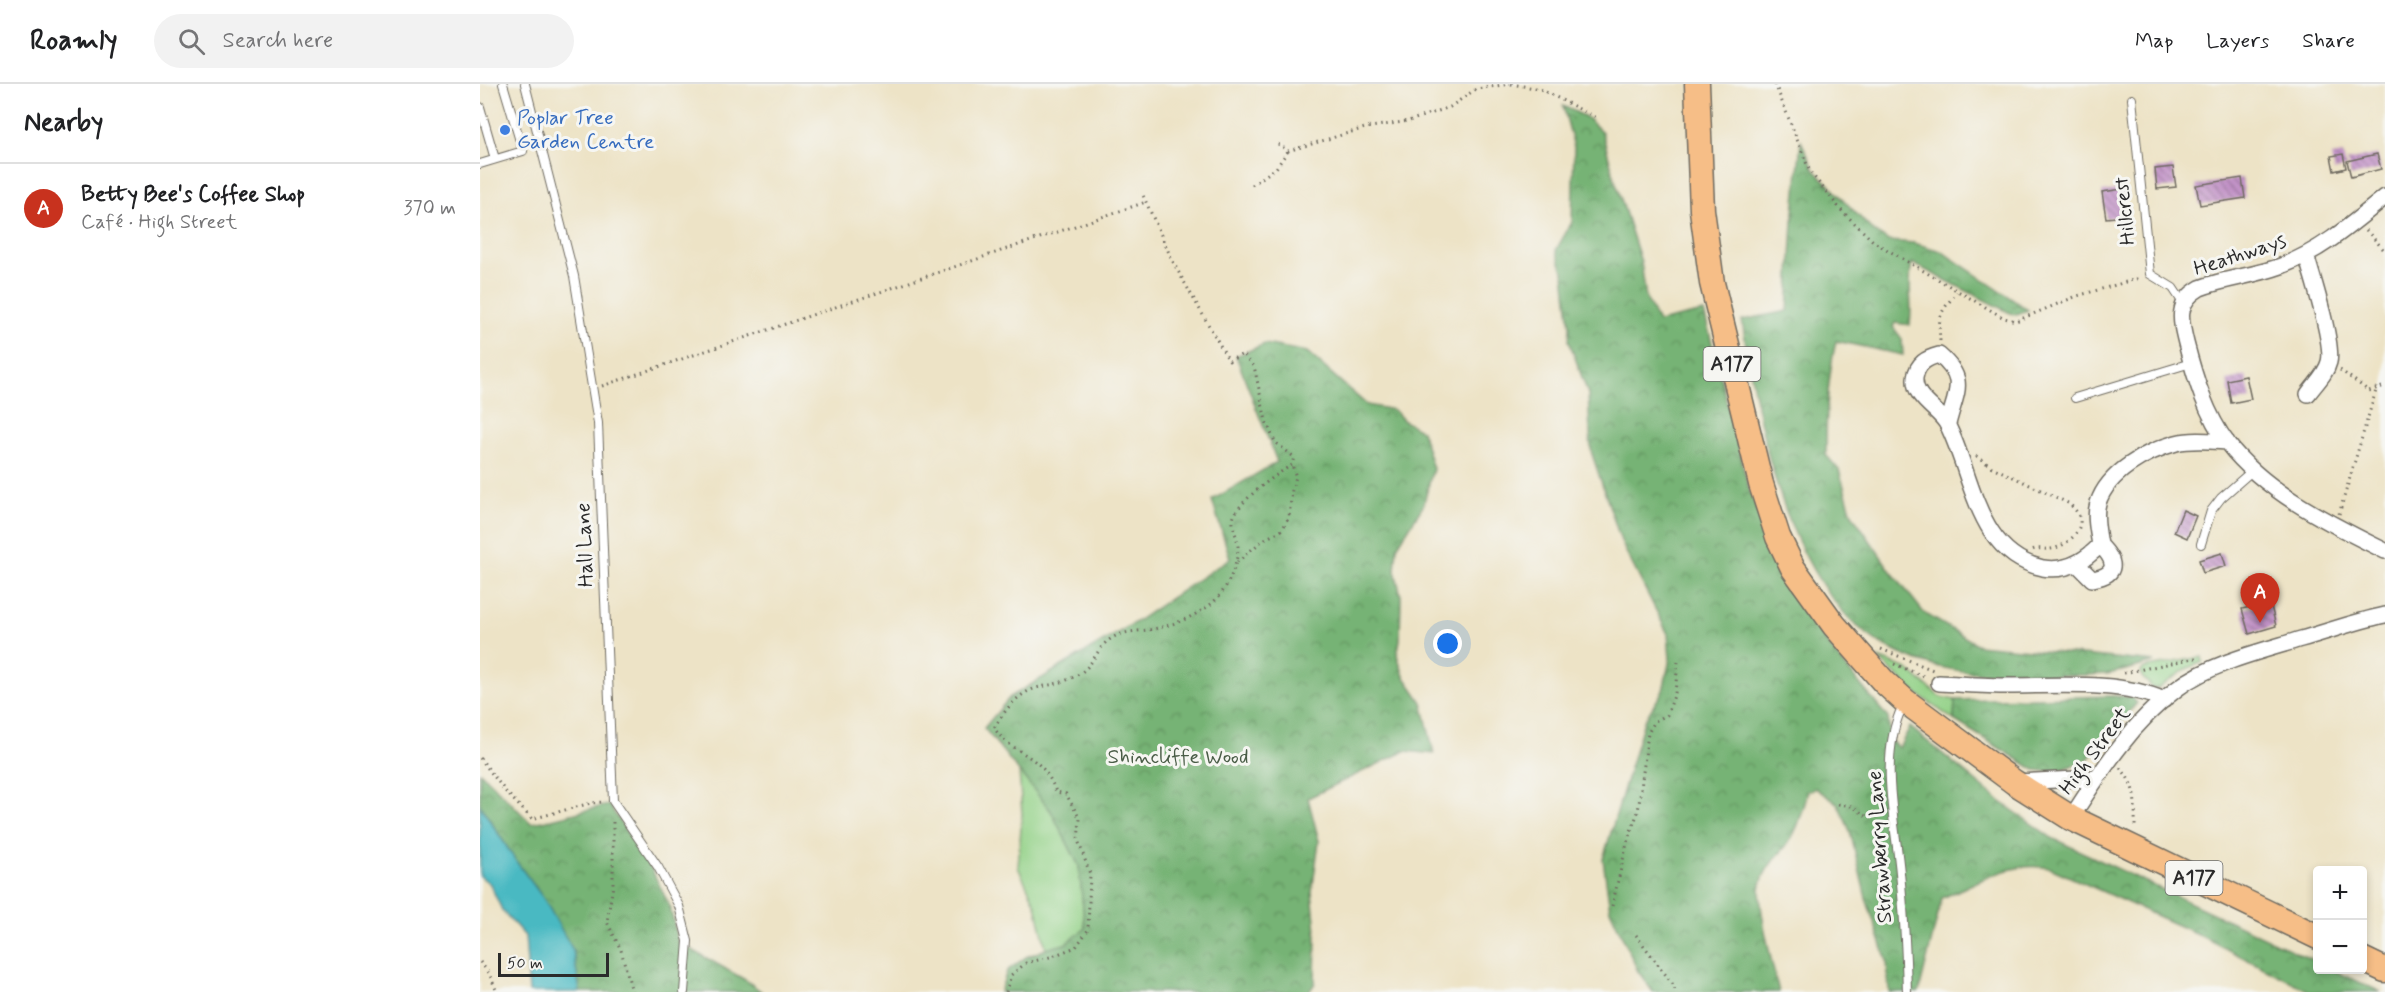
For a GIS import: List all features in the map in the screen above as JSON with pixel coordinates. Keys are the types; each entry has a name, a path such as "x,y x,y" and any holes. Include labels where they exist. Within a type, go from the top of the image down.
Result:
{"main road":[{"name":"A177","path":"1697,84 1702,210 1712,283 1761,484 1778,537 1793,568 1834,625 1871,653 1905,701 2014,782 2071,818 2313,935"},
{"path":"2367,961 2385,970"}],"street":[{"name":"Heathways","path":"2385,197 2322,246 2306,255 2269,270 2200,288 2190,293 2183,303 2181,316 2191,363 2212,419 2227,442 2253,471 2335,527 2385,551"},
{"path":"2306,255 2326,332 2330,361 2308,394"},
{"path":"1948,424 1971,494 2001,544 2016,558 2052,569 2077,564 2090,556 2100,545"},
{"path":"2077,564 2092,579 2102,578 2110,573 2113,564 2111,556 2100,545 2097,505 2103,492 2119,472 2150,452 2177,442 2204,440 2227,442"},
{"name":"High Street","path":"2071,818 2128,735 2180,686 2251,655 2385,615"},
{"path":"1939,678 2132,690 2151,694 2164,700"},
{"path":"2014,782 2097,778"}],"lane":[{"path":"480,164 523,151 503,84"},
{"name":"Hall Lane","path":"525,84 574,276 598,423 614,801"},
{"name":"Hillcrest","path":"2132,99 2150,274"},
{"path":"480,107 495,159"},
{"path":"2150,274 2173,288 2183,303"},
{"path":"2076,398 2191,363"},
{"path":"2200,544 2211,511 2221,498 2253,471"},
{"name":"Strawberry Lane","path":"1905,701 1894,724 1890,797 1900,872 1907,992"},
{"path":"614,801 658,867 679,906 688,941 684,992"}],"path":[{"path":"1252,185 1276,168 1288,151 1365,128 1409,121 1450,107 1476,89 1510,84 1540,89 1599,119"},
{"path":"1775,84 1810,172 1841,210 1874,242 2004,318 2016,321 2077,296 2150,274"},
{"path":"1278,144 1288,151"},
{"path":"1142,193 1174,264 1229,361 1243,354 1254,366 1266,421 1275,442 1294,457 1292,465 1296,477 1289,517 1282,530 1263,540 1236,563"},
{"path":"592,390 1146,202"},
{"path":"2356,220 2385,251"},
{"path":"1940,342 1939,321 1944,306 1957,292"},
{"path":"2330,361 2368,391 2385,386"},
{"path":"2335,527 2377,387"},
{"path":"1960,457 1976,455 1992,468 2070,504 2078,514 2080,523 2076,533 2069,541 2050,549 2036,548 2016,558"},
{"path":"1006,992 1011,975 1026,963 1050,957 1076,946 1088,930 1090,874 1078,840 1080,819 1066,794 1056,792 1050,775 1044,768 1020,750 1002,741 994,728 1004,712 1018,697 1039,687 1054,686 1080,674 1106,642 1122,634 1166,626 1197,614 1214,603 1223,591 1236,563 1238,548 1233,520 1240,506 1277,473 1292,465"},
{"path":"1871,653 1878,658 1939,678"},
{"path":"1871,653 1939,678"},
{"path":"2123,673 2202,657"},
{"path":"1612,906 1628,839 1638,812 1648,733 1655,721 1667,715 1675,693 1678,662"},
{"path":"480,758 506,792 532,819 591,803 614,801 613,885 607,922 621,950 632,992"},
{"path":"2109,761 2123,770 2132,784 2137,809 2135,828 2144,834"},
{"path":"1838,804 1852,806 1869,818 1892,813"},
{"path":"1636,935 1674,986 1675,992"},
{"path":"480,962 489,973 497,992"}],"green space":[{"path":"1563,106 1586,117 1602,132 1641,262 1646,298 1658,322 1704,312 1748,486 1772,551 1790,587 1836,655 1888,718 1891,741 1899,748 1910,727 2001,802 2052,838 2313,960 2313,974 2342,974 2381,992 2311,992 2195,933 2050,868 2035,866 1994,874 1942,898 1919,992 1889,992 1887,961 1866,898 1850,831 1838,804 1815,788 1808,791 1796,830 1769,866 1761,884 1763,920 1779,992 1653,992 1638,971 1610,910 1603,859 1644,721 1663,691 1670,659 1668,634 1622,544 1591,451 1588,394 1569,341 1570,327 1564,274 1556,250 1572,222 1574,147"},
{"path":"1801,141 1814,169 1873,231 1889,241 1914,243 1941,251 2028,310 2014,315 1912,263 1910,325 1895,323 1893,327 1902,339 1903,355 1836,341 1828,398 1826,455 1839,470 1852,514 1890,570 1924,613 1978,645 2155,662 2096,675 1988,674 1933,665 1883,645 1849,619 1822,584 1800,544 1782,499 1768,453 1742,320 1788,311 1793,222"},
{"name":"Shincliffe Wood","path":"1265,344 1307,352 1367,405 1394,410 1404,421 1422,431 1433,469 1423,506 1397,547 1395,570 1401,596 1400,640 1397,655 1404,676 1422,702 1434,754 1405,751 1308,798 1319,841 1312,892 1316,931 1315,983 1309,992 1000,992 1007,971 1026,957 1065,944 1085,929 1079,866 1051,811 984,728 1010,697 1134,623 1230,558 1212,500 1277,462 1236,356"},
{"path":"2202,657 2203,662 2186,669 2158,688 2153,688 2142,677 2141,672 2144,668"},
{"path":"1878,658 1905,668 1941,697 1955,700 1954,720 1912,690"},
{"path":"2131,697 2137,703 2087,760 2056,772 2035,770 1954,720 1955,700"},
{"path":"1019,771 1051,811 1079,866 1085,929 1065,944 1046,949 1036,905 1018,867 1022,814"},
{"path":"480,772 531,823 609,805 651,868 670,907 678,942 762,992 580,992 573,950 480,805"}],"water":[{"path":"480,805 544,899 573,950 580,992 529,992 525,936 502,910 490,884 480,876"}],"building":[{"path":"2343,154 2346,168 2334,171 2331,156"},
{"path":"2377,154 2381,169 2351,177 2347,161"},
{"path":"2173,167 2176,187 2157,189 2155,169"},
{"path":"2242,178 2245,198 2200,205 2196,185"},
{"path":"2123,189 2126,216 2106,218 2102,192"},
{"path":"2246,376 2251,399 2231,403 2227,380"},
{"path":"2183,510 2196,516 2187,538 2174,532"},
{"path":"2222,553 2226,566 2203,573 2199,560"},
{"path":"2270,602 2276,626 2249,634 2242,609"}],"place":[{"name":"Poplar Tree Garden Centre","path":"505,130"},
{"name":"Betty Bee's Coffee Shop","path":"2260,623"}]}
